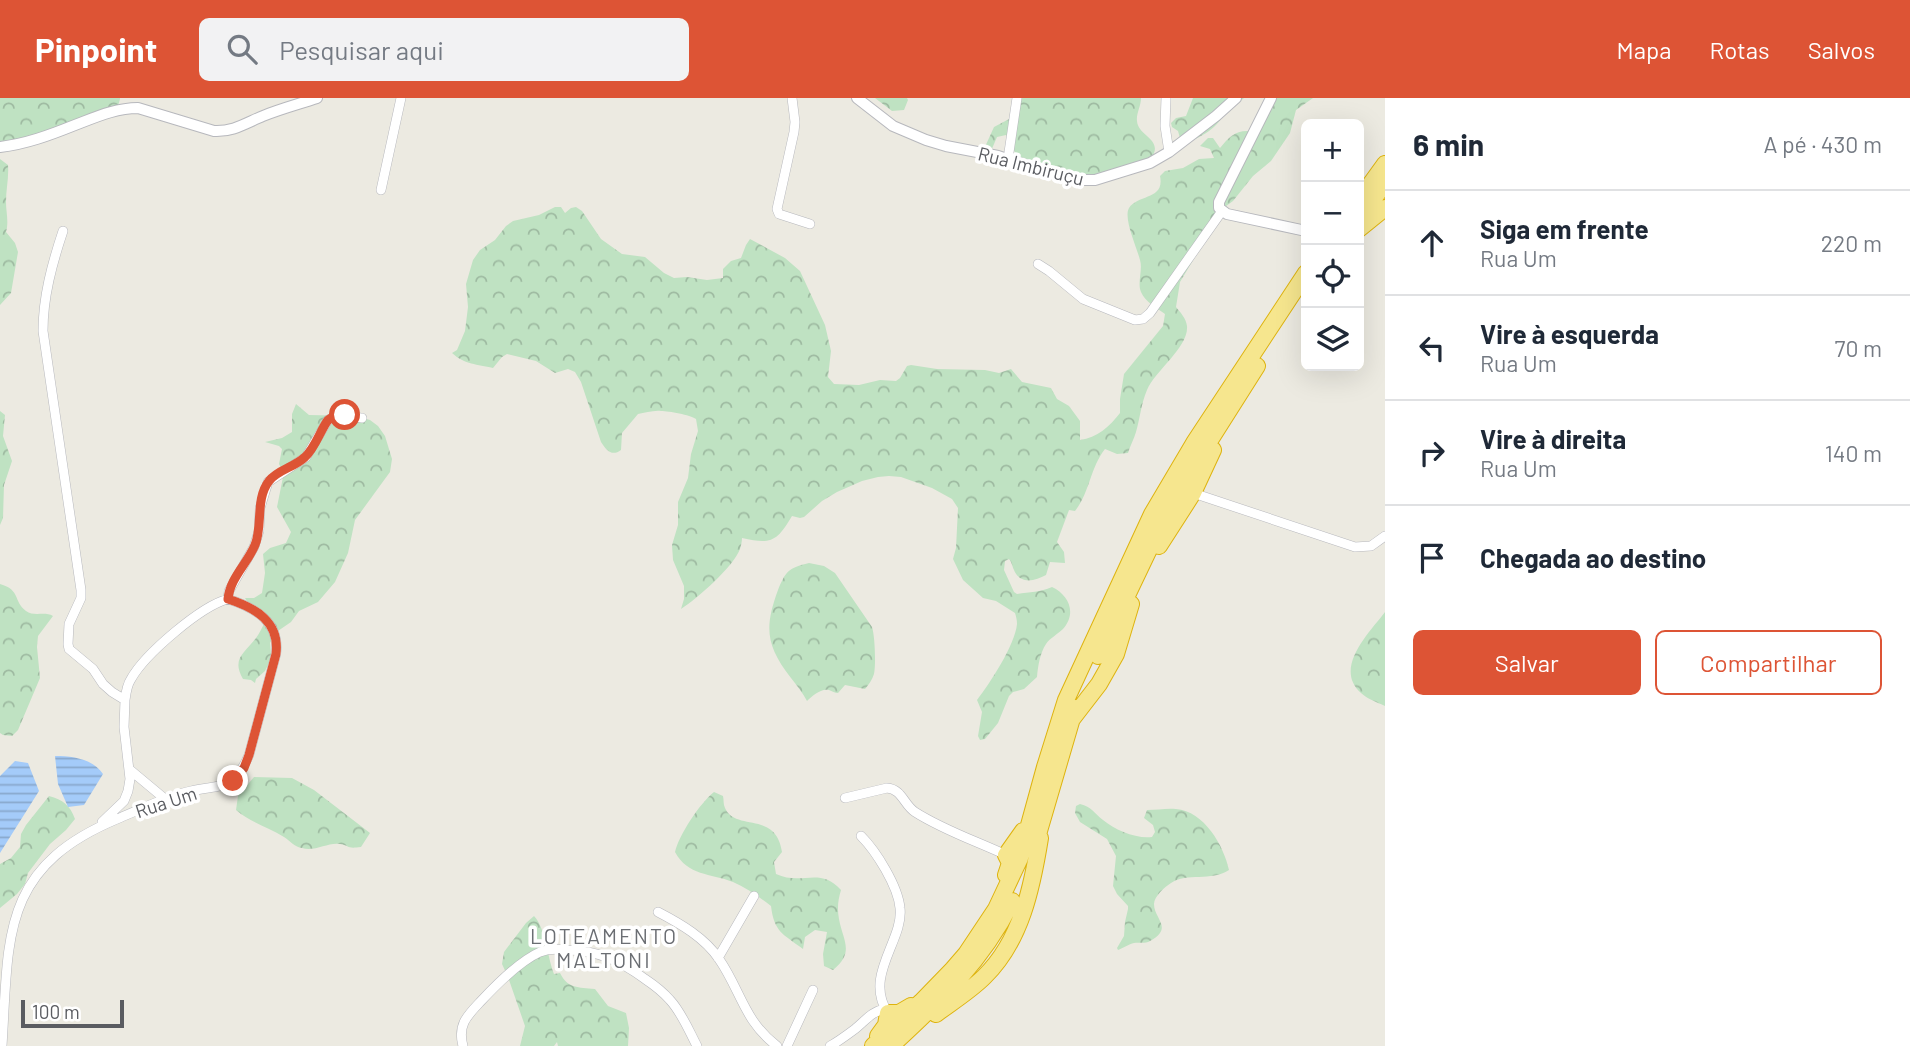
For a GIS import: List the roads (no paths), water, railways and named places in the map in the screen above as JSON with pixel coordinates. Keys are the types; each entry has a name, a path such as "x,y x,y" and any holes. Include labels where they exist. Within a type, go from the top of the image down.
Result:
{"highway":[{"path":"1364,186 1385,163"},
{"path":"1364,194 1385,163"},
{"path":"1364,212 1385,183"},
{"path":"1364,225 1385,208"},
{"path":"1283,307 1301,270"},
{"path":"872,1046 921,1002 966,954 996,909 1020,858 1066,700 1152,514 1194,443 1301,280"},
{"path":"894,1043 983,978 1012,940 1034,871 1041,825 1070,721 1100,684 1116,654 1141,565 1186,475 1301,298"},
{"path":"1141,565 1163,541 1193,493 1213,450 1220,425"},
{"path":"996,909 1000,890 1009,870 1010,863 1006,855 1017,841 1035,807"},
{"path":"872,1046 886,1025 886,1011 899,1013 921,1002"}],"street":[{"path":"0,147 45,137 111,111 128,108 152,111 214,131 225,131 317,98"},
{"path":"381,190 401,98"},
{"path":"792,98 794,132 778,209 779,214 810,224"},
{"name":"Rua Imbiruçu","path":"858,98 907,133 946,146 1008,159 1083,180 1109,177 1150,163 1169,152 1236,98"},
{"path":"1008,159 1017,98"},
{"path":"1166,98 1165,126 1169,152"},
{"path":"1271,98 1219,202 1219,208 1227,214 1301,230"},
{"path":"1038,264 1083,299 1135,320 1143,319 1150,313 1222,211"},
{"path":"63,231 54,257 44,308 43,331 80,590 78,605 69,624 68,644 69,649 93,669 103,684 125,699"},
{"path":"95,828 124,801 128,791 129,769 124,727 125,699 132,677 151,653 206,608 228,599 233,582 254,547 259,531 260,508 268,482 306,457 328,420 334,416 345,415 362,418"},
{"path":"1193,493 1355,547 1371,546 1385,536"},
{"name":"Rua Um","path":"2,1046 7,954 23,898 35,875 72,841 95,828 165,799 223,786 233,781 244,768 278,641 270,624 260,614 228,599"},
{"path":"129,769 165,799"},
{"path":"845,798 887,788 894,789 909,808 929,821 1006,855"},
{"path":"830,1046 871,1014 878,1010 886,1011 881,996 881,978 899,921 900,907 881,860 861,836"},
{"path":"718,958 754,896"},
{"path":"658,912 697,936 718,958 749,1018 777,1046"},
{"path":"463,1046 461,1030 464,1022 486,996 532,956 555,949 596,953 634,971 669,998 697,1046"},
{"path":"787,1046 813,990"}],"water":[{"path":"55,756 82,759 103,774 84,805 68,807 58,784"},
{"path":"15,761 28,763 39,791 0,853 0,776"}],"district":[{"name":"LOTEAMENTO MALTONI","path":"604,949"}]}
